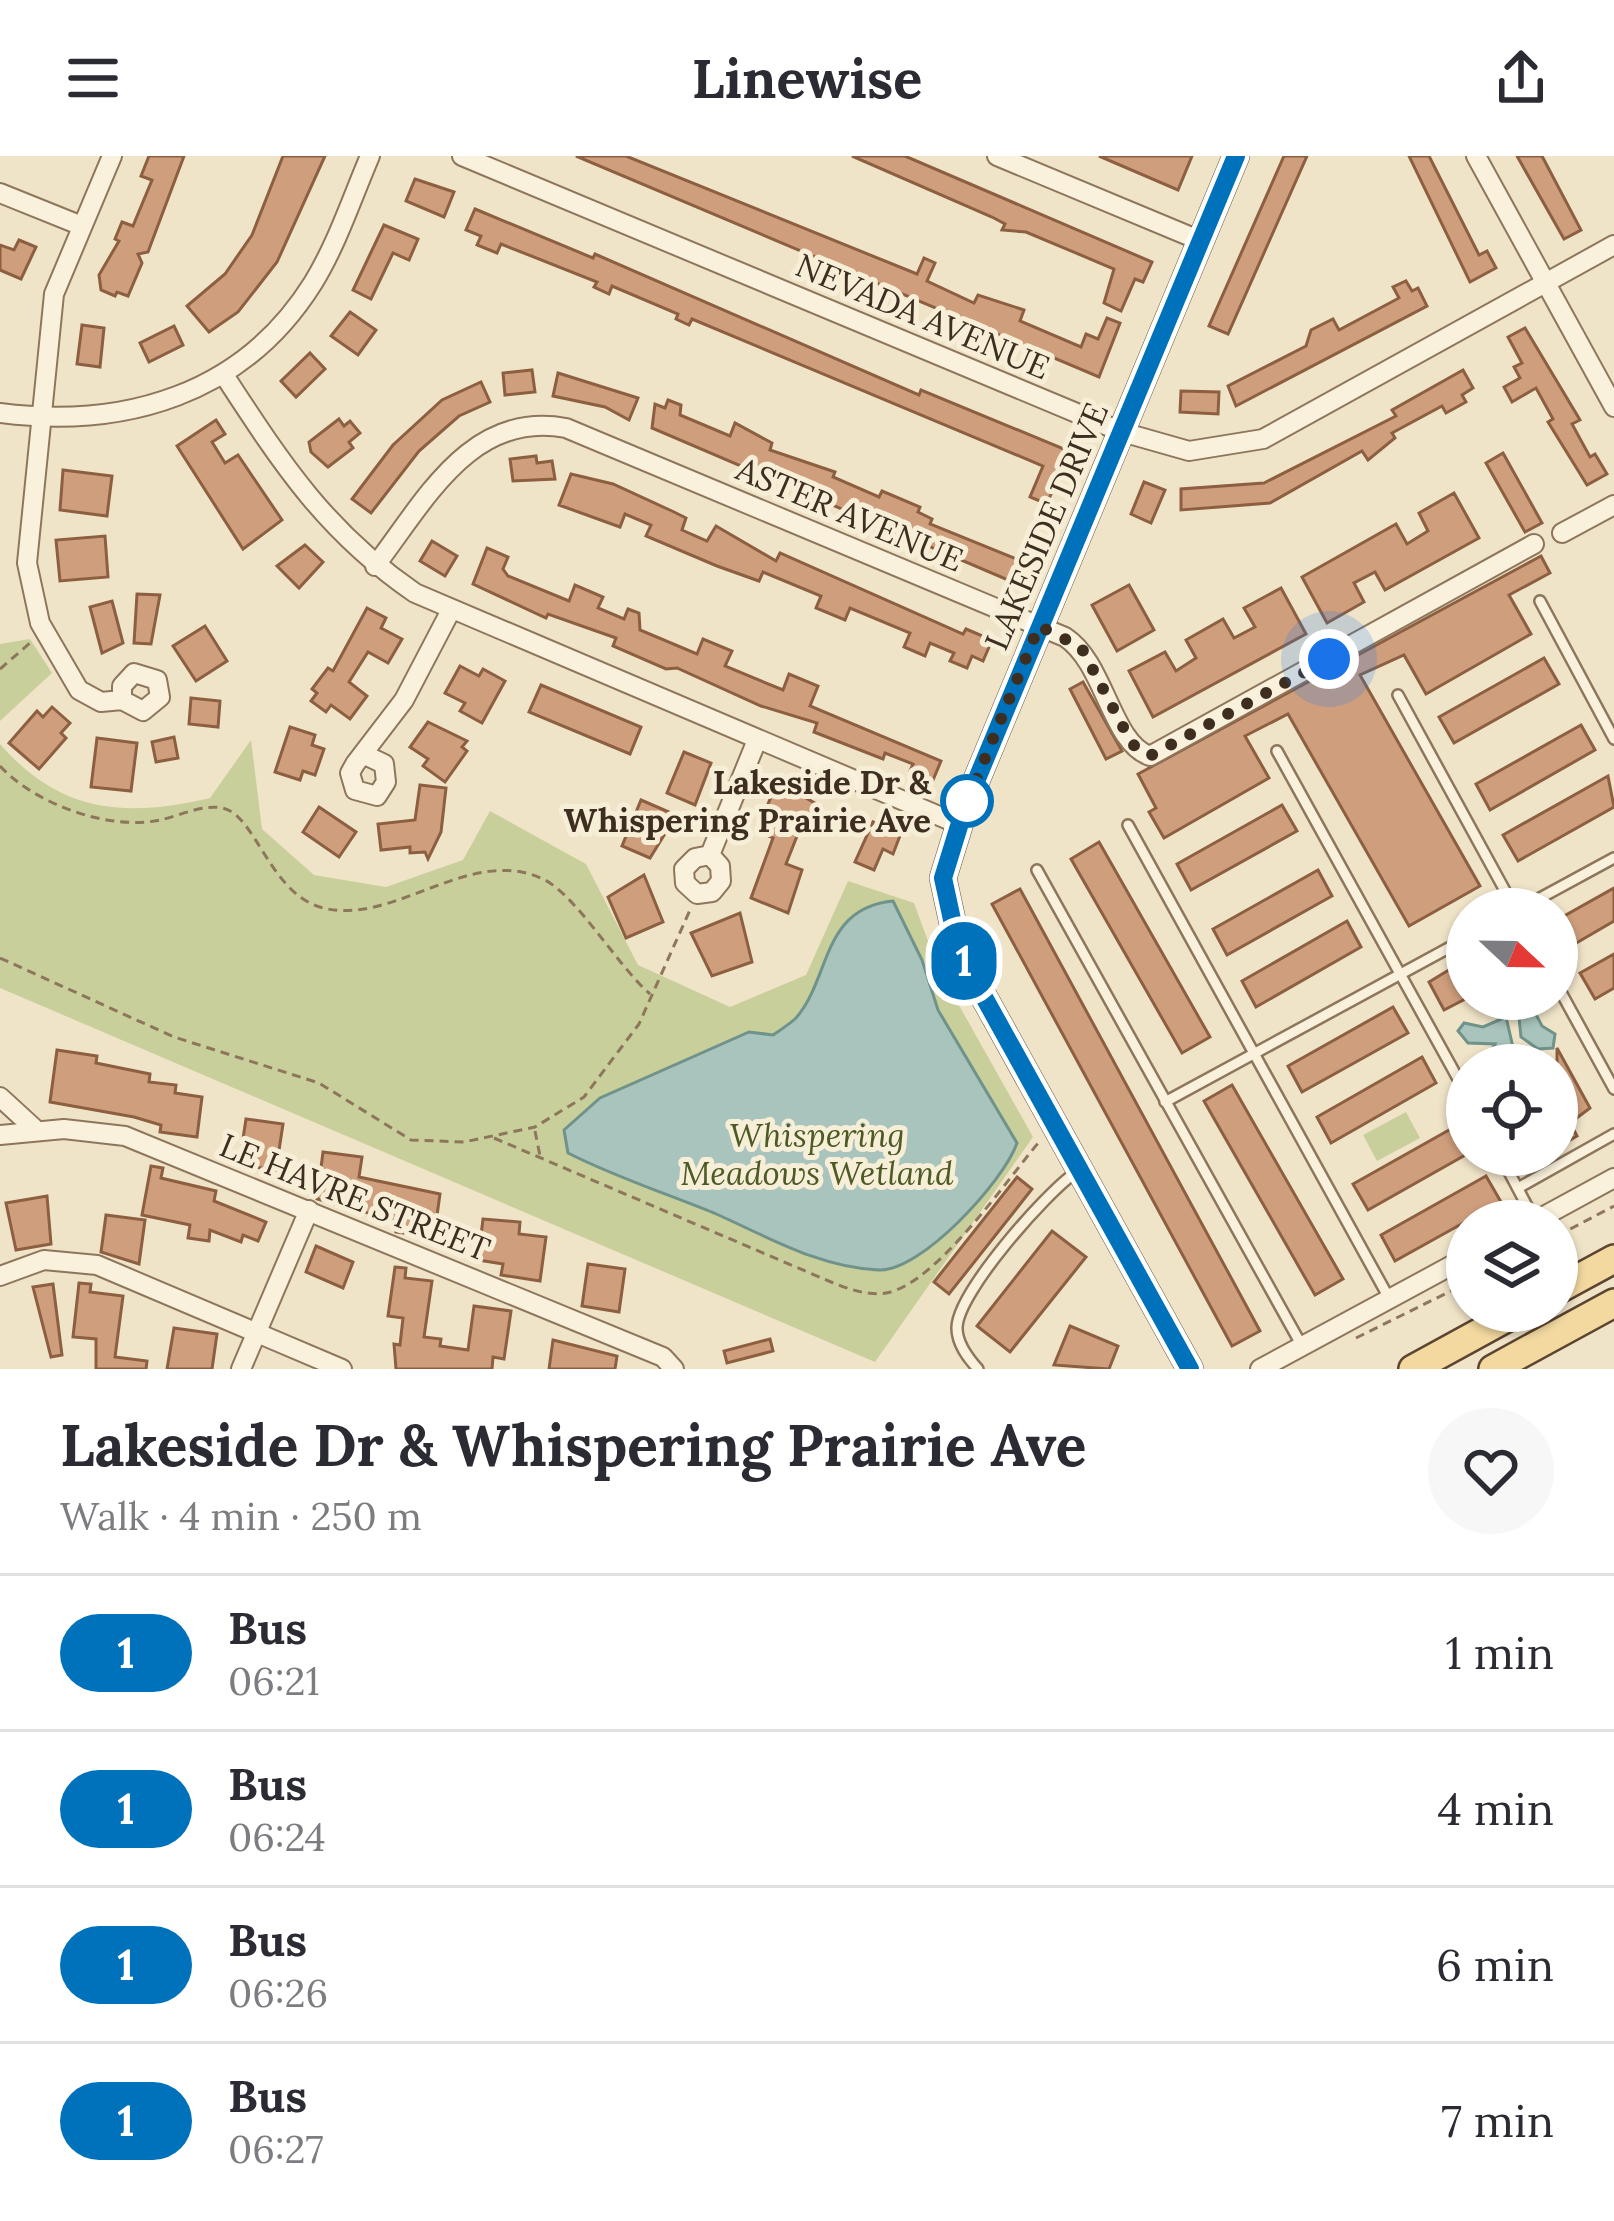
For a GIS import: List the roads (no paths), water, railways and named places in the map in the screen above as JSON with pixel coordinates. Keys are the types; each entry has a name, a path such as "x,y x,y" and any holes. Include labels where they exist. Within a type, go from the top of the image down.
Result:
{"main road":[{"path":"1578,1278 1614,1258"},
{"path":"1492,1369 1614,1303"},
{"path":"1413,1369 1481,1332"}],"street":[{"path":"112,156 54,294 27,562 44,631 79,690 101,702 122,700"},
{"path":"0,413 38,418 136,412 224,375 274,333 314,283 370,156"},
{"name":"NEVADA AVENUE","path":"462,156 1122,432 1189,451 1263,439 1614,245"},
{"path":"997,156 1201,241"},
{"name":"LAKESIDE DRIVE","path":"1190,1369 950,927 943,878 958,824 1236,156"},
{"path":"1476,156 1614,407"},
{"path":"0,193 82,226"},
{"path":"224,375 314,508 375,566 450,612 958,824"},
{"name":"ASTER AVENUE","path":"375,566 469,448 505,429 548,424 1081,647 1132,744 1150,756 1534,544"},
{"path":"1562,533 1614,505"},
{"path":"363,754 404,700 450,612"},
{"path":"710,855 757,740"},
{"path":"0,1097 36,1130"},
{"name":"LE HAVRE STREET","path":"0,1135 84,1129 125,1136 662,1357 674,1369"},
{"path":"1574,1200 1614,1178"},
{"path":"241,1369 309,1210"},
{"path":"0,1276 44,1260 79,1261 343,1369"},
{"path":"1260,1369 1446,1268"}],"lane":[{"path":"1540,602 1614,739"},
{"path":"1398,695 1506,888"},
{"path":"1277,751 1446,1056"},
{"path":"1128,825 1389,1298"},
{"path":"1558,888 1614,858"},
{"path":"1037,870 1302,1346"},
{"path":"1166,1102 1446,949"},
{"path":"1576,1020 1614,1090"},
{"path":"1518,1188 1614,1134"},
{"path":"978,1369 963,1351 957,1329 962,1305 1052,1190 1080,1170"},
{"path":"1511,1176 1524,1200"}],"water":[{"path":"893,901 922,960 938,1010 1017,1143 996,1179 938,1241 896,1267 857,1268 794,1249 568,1153 564,1130 600,1098 749,1032 773,1035 791,1022 807,1002 840,931 870,906"},
{"path":"1507,1020 1512,1044 1468,1043 1458,1031 1464,1023 1483,1027"},
{"path":"1519,1020 1539,1020 1555,1034 1554,1044 1531,1044 1521,1037"}],"place":[{"name":"Lakeside Dr & Whispering Prairie Ave","path":"967,801"}],"park label":[{"name":"Whispering Meadows Wetland","path":"817,1154"}]}
